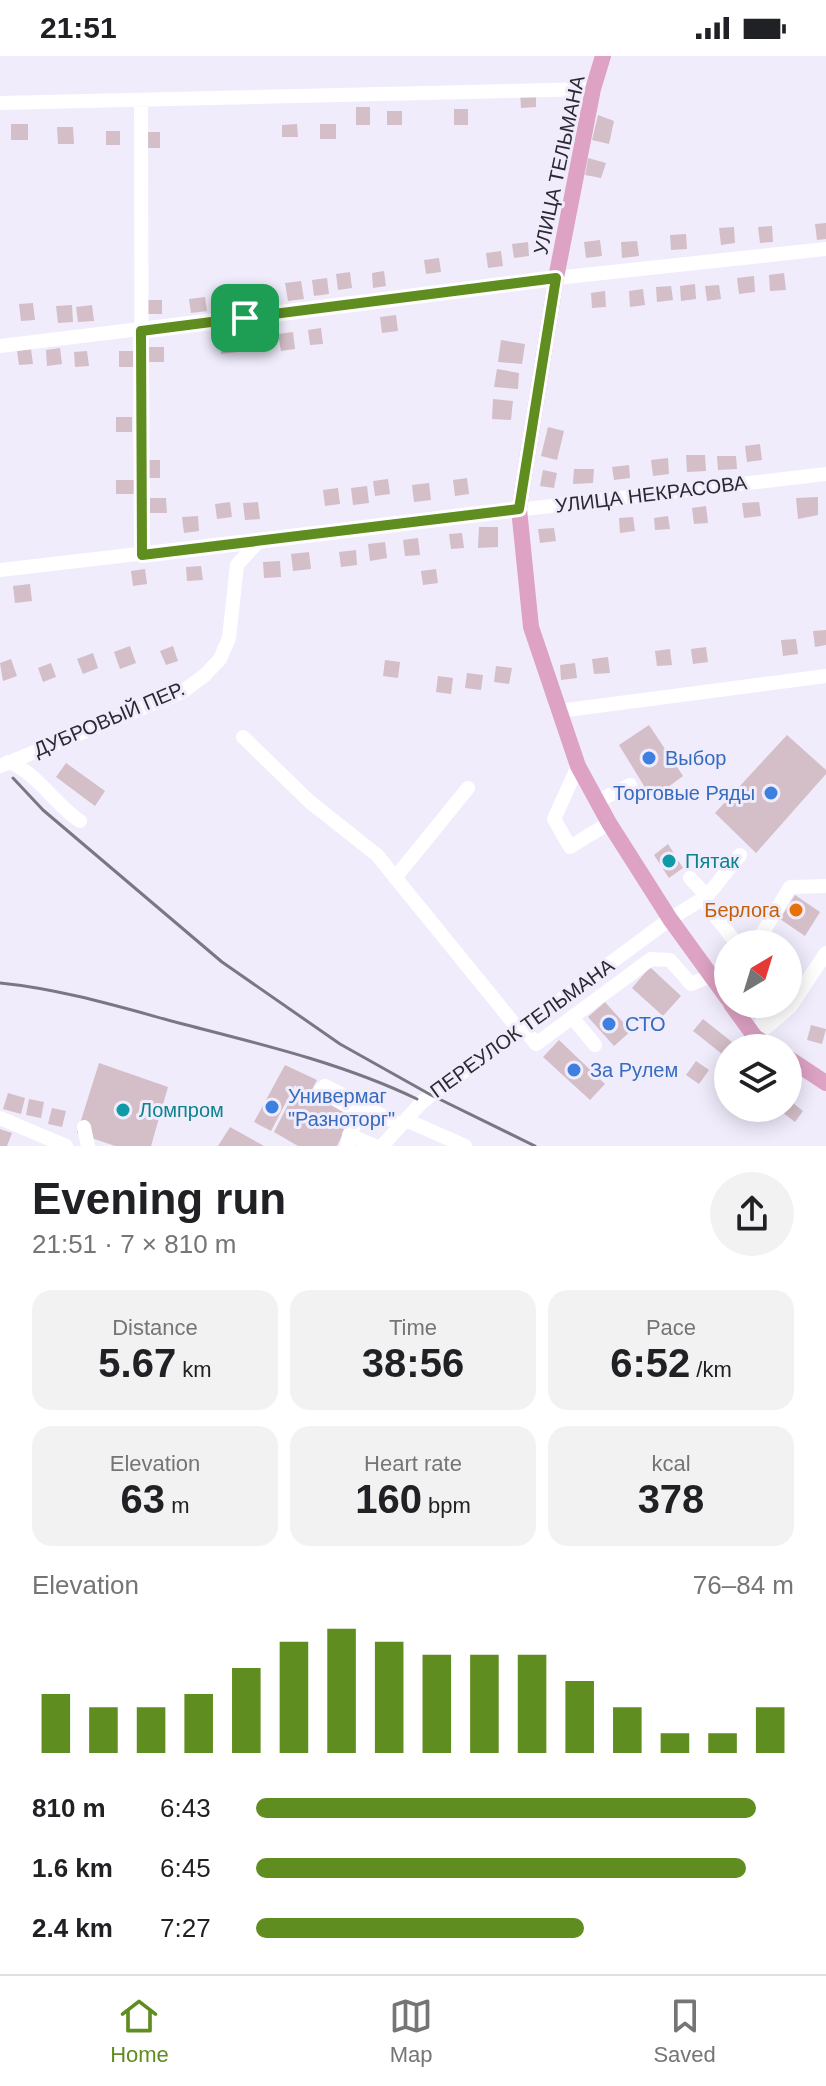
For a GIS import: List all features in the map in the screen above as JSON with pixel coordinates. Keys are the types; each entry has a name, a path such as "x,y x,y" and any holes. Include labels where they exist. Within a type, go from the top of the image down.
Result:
{"main road":[{"name":"УЛИЦА ТЕЛЬМАНА","path":"603,56 593,89 556,278 519,509 531,627 578,766 609,823 670,919 714,980"},
{"path":"802,1067 826,1083"}],"street":[{"path":"0,103 593,89"},
{"path":"141,100 142,555"},
{"path":"0,346 556,278 826,249"},
{"name":"УЛИЦА НЕКРАСОВА","path":"0,570 257,543 826,474"},
{"name":"ДУБРОВЫЙ ПЕР.","path":"4,764 182,692 205,675 220,659 229,638 237,565 257,543"},
{"path":"559,711 826,676"},
{"path":"243,737 310,802 377,855 536,1044 651,959 670,960 691,984 711,976"},
{"path":"4,764 22,767 65,811 80,821"},
{"path":"578,766 554,819 570,847 609,823"},
{"path":"598,801 630,785"},
{"path":"395,878 468,788"},
{"name":"ПЕРЕУЛОК ТЕЛЬМАНА","path":"382,1146 422,1102 670,919 705,898 740,855"},
{"path":"690,878 727,930"},
{"path":"764,930 790,887 826,886"},
{"path":"758,1034 790,1007 826,953"},
{"path":"572,1017 595,1045"},
{"path":"375,1146 348,1140 361,1114 320,1091 325,1086 465,1146"},
{"path":"0,1118 66,1146"},
{"path":"84,1127 88,1146"}],"building":[{"path":"536,91 536,107 521,108 520,92"},
{"path":"356,107 370,107 370,125 356,125"},
{"path":"454,109 468,109 468,125 454,125"},
{"path":"387,111 402,111 402,125 387,125"},
{"path":"598,115 614,121 609,144 592,140"},
{"path":"11,124 28,124 28,140 11,140"},
{"path":"297,124 298,137 282,137 282,125"},
{"path":"320,124 336,124 336,139 320,139"},
{"path":"57,127 73,127 74,144 58,144"},
{"path":"106,131 120,131 120,145 106,145"},
{"path":"145,132 160,132 160,148 145,148"},
{"path":"588,158 606,163 601,178 585,175"},
{"path":"826,223 826,239 817,240 815,224"},
{"path":"772,226 773,242 760,243 758,227"},
{"path":"734,227 735,243 721,245 719,228"},
{"path":"686,234 687,249 671,250 670,235"},
{"path":"600,240 602,256 586,258 584,242"},
{"path":"637,241 639,256 622,258 621,242"},
{"path":"528,242 529,256 514,258 512,244"},
{"path":"501,251 503,266 488,268 486,253"},
{"path":"439,258 441,272 426,274 424,260"},
{"path":"384,271 386,286 373,288 372,273"},
{"path":"350,272 352,288 338,290 336,274"},
{"path":"784,273 786,290 770,291 769,275"},
{"path":"754,276 755,292 739,294 737,278"},
{"path":"327,278 329,294 314,296 312,280"},
{"path":"301,281 304,299 288,301 285,283"},
{"path":"695,284 696,299 681,301 680,286"},
{"path":"719,285 721,299 707,301 705,286"},
{"path":"250,286 252,302 234,304 232,288"},
{"path":"671,286 673,300 657,302 656,287"},
{"path":"643,289 645,305 630,307 629,291"},
{"path":"605,291 606,307 592,308 591,293"},
{"path":"205,297 207,311 191,313 189,299"},
{"path":"145,300 162,300 162,314 145,314"},
{"path":"33,303 35,320 21,321 19,304"},
{"path":"72,305 73,322 58,323 56,306"},
{"path":"92,305 94,321 78,322 76,307"},
{"path":"396,315 398,331 382,333 380,317"},
{"path":"321,328 323,344 310,345 308,330"},
{"path":"293,332 295,349 281,351 278,334"},
{"path":"255,335 257,350 240,352 238,337"},
{"path":"236,338 238,352 221,354 220,340"},
{"path":"501,340 525,344 522,364 498,362"},
{"path":"148,347 164,347 164,362 148,362"},
{"path":"60,348 62,364 47,366 46,350"},
{"path":"31,349 33,364 19,365 17,351"},
{"path":"87,351 89,366 75,367 74,352"},
{"path":"119,351 135,351 134,367 119,367"},
{"path":"497,369 519,373 518,389 494,387"},
{"path":"493,399 513,401 511,420 492,419"},
{"path":"116,417 132,417 132,432 116,432"},
{"path":"548,427 564,431 557,460 541,456"},
{"path":"760,444 762,460 747,462 745,446"},
{"path":"686,455 705,455 706,471 687,472"},
{"path":"717,456 736,456 737,469 718,470"},
{"path":"668,458 669,474 653,476 651,460"},
{"path":"145,460 160,460 160,478 145,478"},
{"path":"629,465 630,478 614,480 612,467"},
{"path":"574,469 594,469 593,483 573,484"},
{"path":"543,470 557,473 554,488 540,486"},
{"path":"467,478 469,494 455,496 453,480"},
{"path":"388,479 390,494 375,496 373,481"},
{"path":"116,480 135,480 135,494 116,494"},
{"path":"429,483 431,500 414,502 412,485"},
{"path":"367,486 369,503 353,505 351,488"},
{"path":"338,488 340,504 325,506 323,490"},
{"path":"818,497 818,515 798,519 796,498"},
{"path":"150,498 166,498 167,513 150,513"},
{"path":"230,502 232,517 217,519 215,504"},
{"path":"258,502 260,519 245,520 243,503"},
{"path":"759,502 761,516 744,518 742,503"},
{"path":"706,506 708,523 694,524 692,508"},
{"path":"198,516 199,531 184,533 182,517"},
{"path":"668,516 670,529 655,530 654,518"},
{"path":"633,517 635,531 620,533 619,518"},
{"path":"479,527 498,527 498,547 478,548"},
{"path":"554,528 556,541 540,543 538,529"},
{"path":"462,533 464,548 451,549 449,534"},
{"path":"418,538 420,555 405,556 403,540"},
{"path":"385,542 387,558 370,561 368,544"},
{"path":"356,550 357,565 341,567 339,552"},
{"path":"309,552 311,569 293,571 291,554"},
{"path":"280,561 281,577 264,578 263,562"},
{"path":"201,566 203,580 187,581 186,567"},
{"path":"145,569 147,584 133,586 131,571"},
{"path":"436,569 438,583 423,585 421,571"},
{"path":"30,584 32,601 15,603 13,586"},
{"path":"826,630 826,645 815,647 813,631"},
{"path":"796,639 798,654 783,656 781,640"},
{"path":"130,646 136,663 120,669 114,652"},
{"path":"173,646 178,661 166,665 160,651"},
{"path":"706,647 708,662 693,664 691,649"},
{"path":"670,649 672,665 657,666 655,651"},
{"path":"93,653 98,668 83,674 77,659"},
{"path":"608,657 610,673 594,674 592,659"},
{"path":"11,659 17,676 3,681 0,663"},
{"path":"385,660 400,662 398,678 383,676"},
{"path":"51,663 56,677 43,682 38,668"},
{"path":"575,663 577,678 561,680 560,665"},
{"path":"496,666 512,668 509,684 494,682"},
{"path":"467,673 483,675 481,690 465,688"},
{"path":"438,676 453,678 451,694 436,692"},
{"name":"Выбор","path":"649,725 683,776 652,799 619,745"},
{"name":"Торговые Ряды","path":"787,735 826,770 826,774 756,853 715,813"},
{"path":"66,763 105,791 95,806 56,777"},
{"name":"Пятак","path":"668,844 683,868 669,878 654,855"},
{"name":"Берлога","path":"795,895 820,912 805,936 802,930 796,930 780,919"},
{"path":"650,967 681,996 663,1016 632,988"},
{"name":"СТО","path":"605,1002 631,1031 614,1046 588,1017"},
{"path":"703,1019 722,1034 714,1034 714,1048 693,1031"},
{"path":"811,1025 826,1029 822,1044 807,1040"},
{"name":"За Рулем","path":"559,1040 605,1084 590,1100 543,1057"},
{"path":"696,1061 709,1070 699,1084 686,1075"},
{"name":"Ломпром","path":"99,1063 168,1087 151,1146 115,1146 77,1133"},
{"path":"285,1065 317,1080 310,1093 352,1115 337,1146 298,1146 274,1132 297,1087 295,1085 271,1131 254,1122"},
{"path":"8,1093 25,1098 21,1114 3,1109"},
{"path":"29,1099 44,1102 41,1118 26,1115"},
{"path":"52,1108 66,1111 62,1127 48,1124"},
{"path":"230,1127 264,1146 218,1146"},
{"path":"0,1129 12,1133 7,1146 0,1146"}],"railway":[{"path":"13,778 43,810 222,962 340,1044 431,1095 535,1146"},
{"path":"0,983 90,999 270,1047 360,1075 417,1099"}],"place":[{"name":"Выбор","path":"649,758"},
{"name":"Торговые Ряды","path":"771,793"},
{"name":"Пятак","path":"669,861"},
{"name":"Берлога","path":"796,910"},
{"name":"СТО","path":"609,1024"},
{"name":"За Рулем","path":"574,1070"},
{"name":"Универмаг \"Разноторг\"","path":"272,1107"},
{"name":"Ломпром","path":"123,1110"}],"route":[{"path":"556,278 519,509 142,555 141,331 245,318 556,278"}]}
